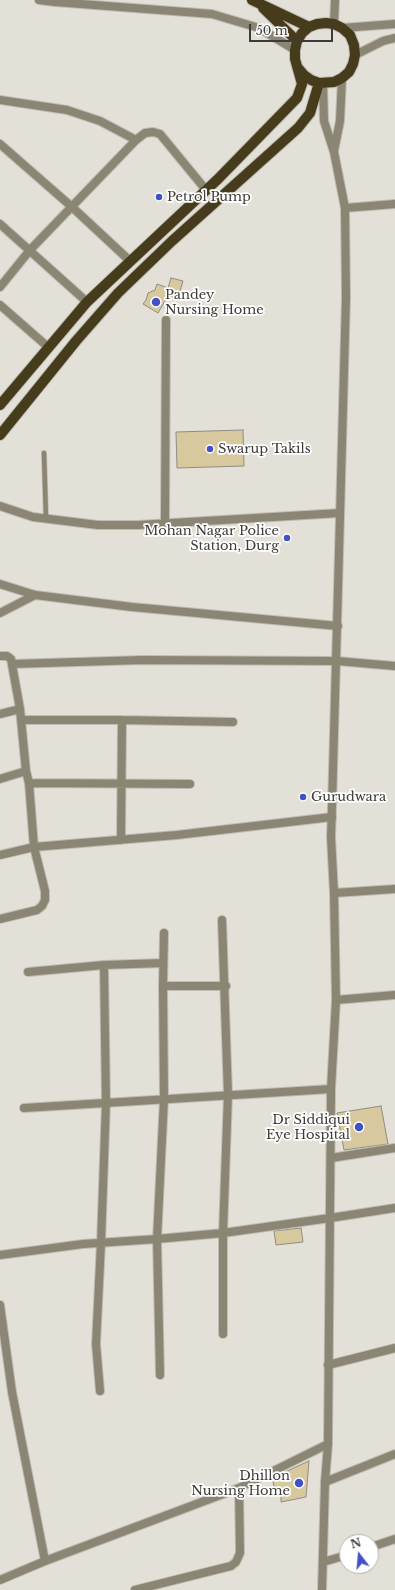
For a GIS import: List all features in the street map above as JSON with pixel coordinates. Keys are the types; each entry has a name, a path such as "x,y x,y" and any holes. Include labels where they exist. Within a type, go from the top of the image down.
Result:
{"main road":[{"path":"255,1 296,45"},
{"path":"255,1 309,27"},
{"path":"0,406 87,302 236,162 298,98 302,84 295,59 296,45 302,33 309,27 322,23 338,26 350,36 354,45 355,55 349,72 342,78 334,82 321,83 311,80 298,68"},
{"path":"0,435 76,341 118,293 172,241 298,128 310,113 321,83"},
{"path":"236,162 247,174"}],"street":[{"path":"39,0 212,14 259,28 296,45"},
{"path":"335,0 338,26 395,24"},
{"path":"355,55 383,41 395,38"},
{"path":"334,152 340,121 342,78"},
{"path":"321,83 324,122 334,152 345,208 346,298 331,837 334,893 336,1000 331,1089 328,1444 325,1482 322,1590"},
{"path":"0,100 67,110 100,121 136,140"},
{"path":"0,287 30,250 136,140 145,133 153,132 160,134 206,190"},
{"path":"0,144 72,207 130,261"},
{"path":"345,208 395,204"},
{"path":"0,224 87,302"},
{"path":"0,305 48,347"},
{"path":"165,522 166,320"},
{"path":"0,506 33,517 98,525 340,514"},
{"path":"0,584 35,595 132,607 338,626"},
{"path":"0,613 35,595"},
{"path":"0,656 7,656 11,659 12,664 22,720 34,847 45,891 45,900 42,906 37,910 0,919"},
{"path":"12,664 142,660 337,661 395,666"},
{"path":"0,714 20,709"},
{"path":"22,720 233,722"},
{"path":"121,840 122,720"},
{"path":"0,779 26,771"},
{"path":"29,783 190,784"},
{"path":"0,855 34,847 177,835 332,817"},
{"path":"334,893 395,890"},
{"path":"222,920 226,986 228,1095 223,1233 223,1334"},
{"path":"160,1375 157,1239 164,1100 164,933"},
{"path":"28,972 104,965 163,963"},
{"path":"100,1391 96,1344 106,1103 104,965"},
{"path":"163,986 226,986"},
{"path":"336,1000 395,995"},
{"path":"24,1108 331,1089"},
{"path":"331,1158 395,1148"},
{"path":"0,1255 83,1244 223,1233 395,1208"},
{"path":"0,1305 12,1392 46,1561"},
{"path":"328,1365 395,1348"},
{"path":"0,1580 46,1561 239,1488 328,1444"},
{"path":"325,1482 395,1454"},
{"path":"135,1590 231,1566 236,1562 240,1553 239,1488"},
{"path":"379,1544 395,1539"},
{"path":"323,1562 339,1557"}],"lane":[{"path":"44,452 46,519"}],"building":[{"path":"171,278 183,281 178,298 168,296 158,313 143,304 148,293 155,290 157,284 168,288"},
{"name":"Swarup Takils","path":"243,430 244,466 177,468 176,432"},
{"path":"381,1106 388,1144 344,1150 337,1113"},
{"path":"301,1228 303,1242 276,1245 274,1231"},
{"path":"309,1461 306,1497 281,1502 281,1494 276,1494 272,1478"}],"place":[{"name":"Petrol Pump","path":"159,197"},
{"name":"Pandey Nursing Home","path":"156,302"},
{"name":"Swarup Takils","path":"210,449"},
{"name":"Mohan Nagar Police Station, Durg","path":"287,538"},
{"name":"Gurudwara","path":"303,797"},
{"name":"Dr Siddiqui Eye Hospital","path":"359,1127"},
{"name":"Dhillon Nursing Home","path":"299,1483"}]}
